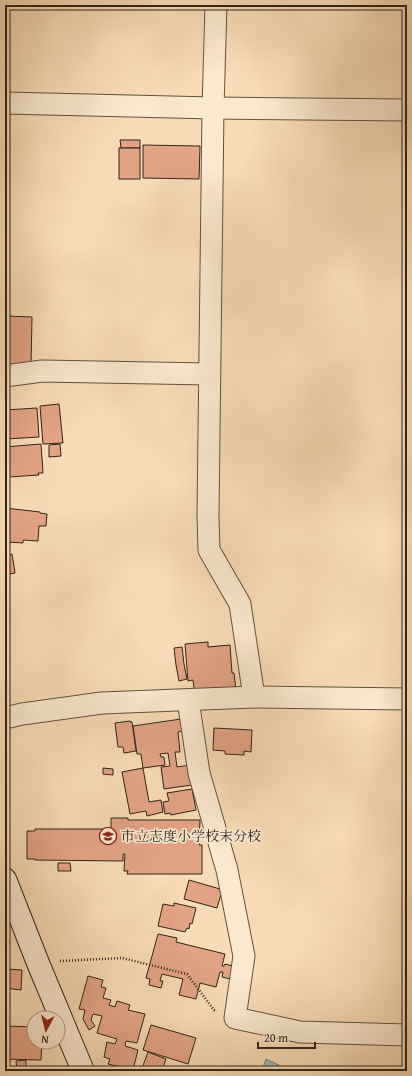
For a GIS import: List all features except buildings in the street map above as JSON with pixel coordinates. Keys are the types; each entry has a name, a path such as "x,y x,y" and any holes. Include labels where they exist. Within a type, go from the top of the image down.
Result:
{"main road":[{"path":"6,888 83,1071"}],"street":[{"path":"216,5 209,374 209,550 240,604 254,697"},
{"path":"5,103 213,108 407,110"},
{"path":"5,376 42,371 209,374"},
{"path":"5,718 22,714 102,703 254,697 407,699"},
{"path":"188,700 199,773 227,870 244,956 236,1018 300,1032 407,1035"}],"path":[{"path":"38,963 122,958 187,974 214,1010 236,1018"}],"water":[{"path":"266,1059 287,1069 310,1071 262,1071"}],"place":[{"name":"市立志度小学校末分校","path":"108,836"}]}
